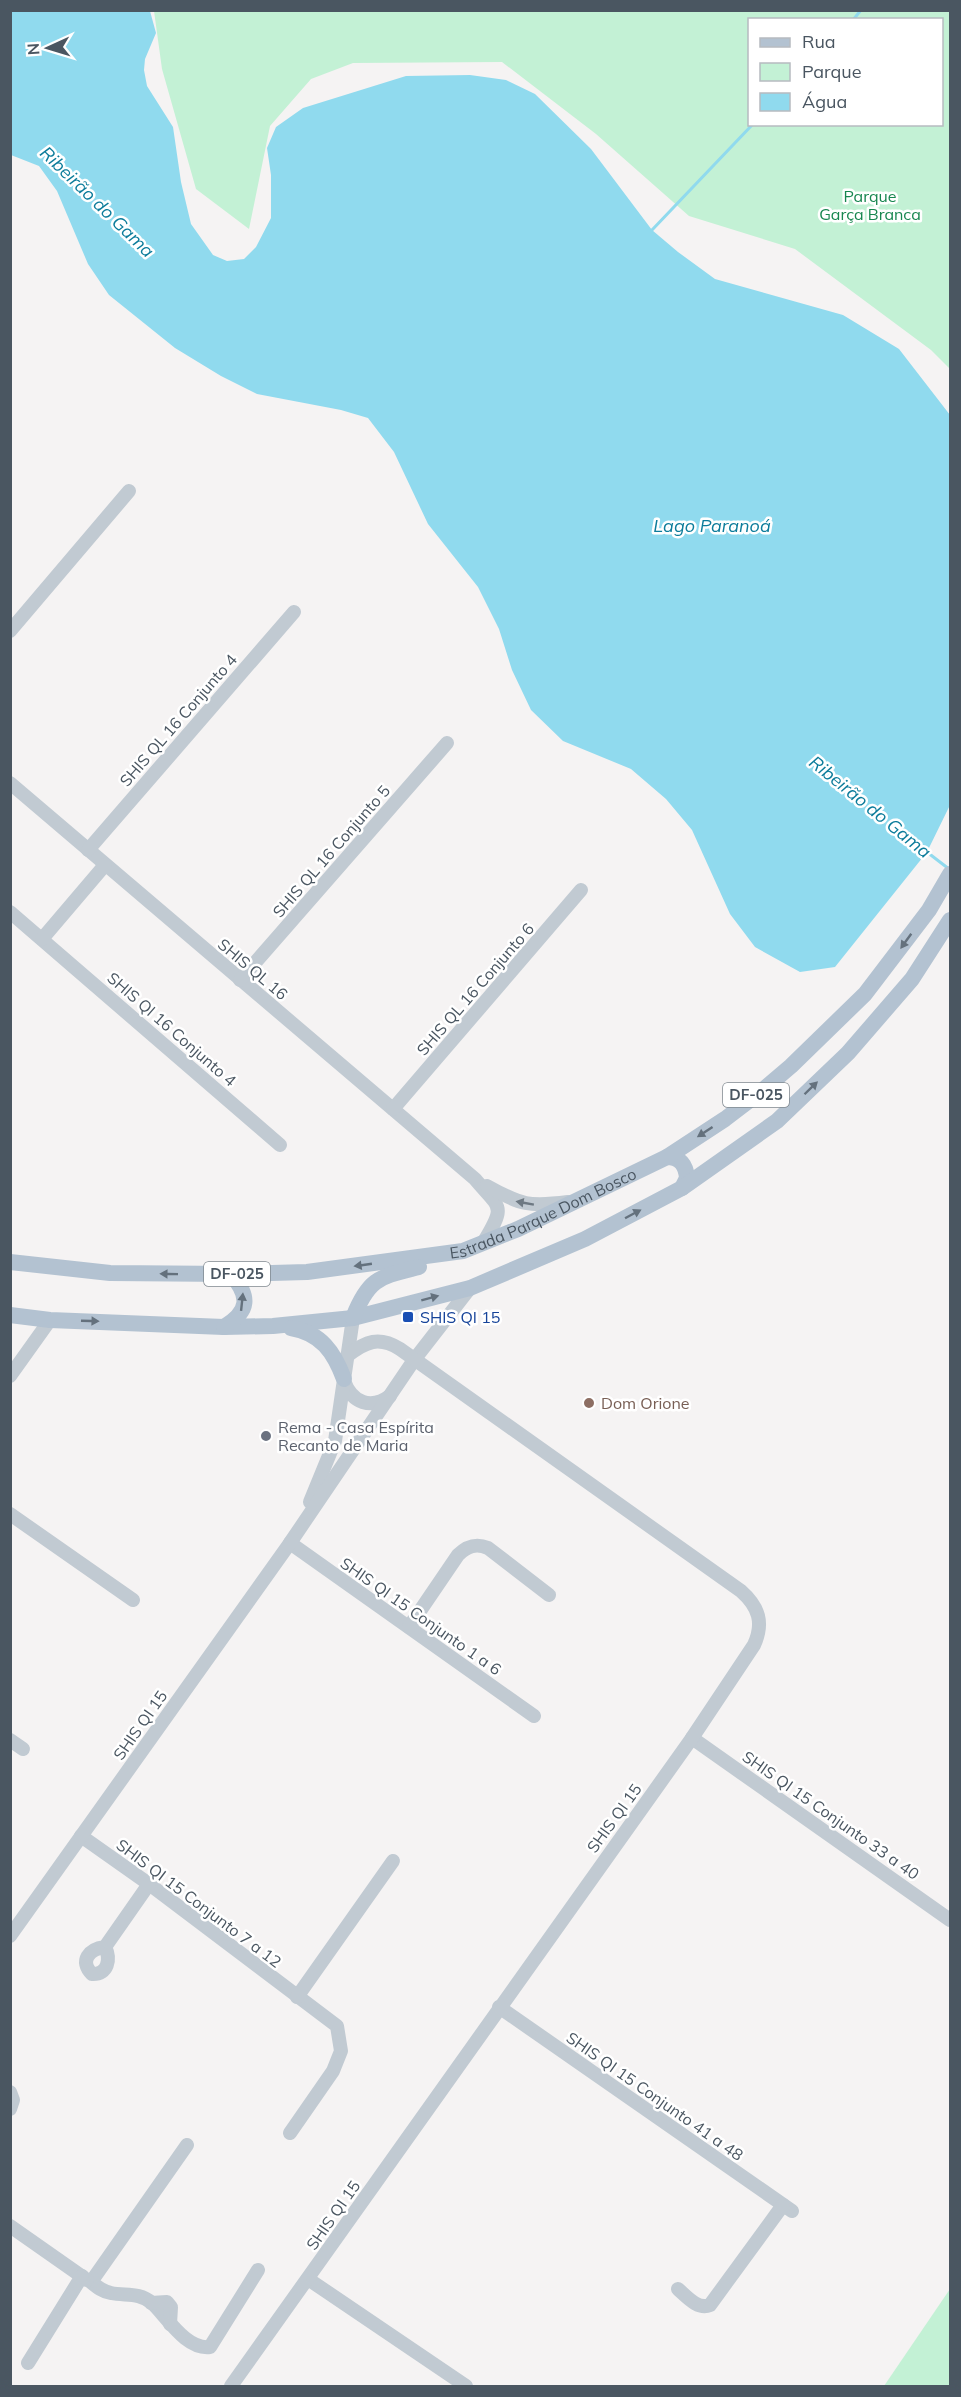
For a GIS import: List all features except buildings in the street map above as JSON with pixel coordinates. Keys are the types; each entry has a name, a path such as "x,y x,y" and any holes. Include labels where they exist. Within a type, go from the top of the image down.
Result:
{"main road":[{"name":"Estrada Parque Dom Bosco","path":"10,1262 111,1273 307,1272 463,1251 518,1230 667,1157 744,1104 791,1066 865,994 951,874"},
{"name":"DF-025","path":"18,1316 50,1320 224,1327 273,1326 353,1318 470,1288 585,1239 682,1188 777,1120 848,1053 912,979 951,920"},
{"path":"667,1157 674,1157 683,1163 687,1178 682,1188"},
{"path":"353,1318 360,1300 375,1281 463,1251"},
{"path":"224,1327 237,1319 244,1308 242,1287 231,1274"},
{"path":"273,1326 300,1330 322,1340 336,1359 344,1379"}],"street":[{"path":"10,631 129,491"},
{"name":"SHIS QL 16 Conjunto 4","path":"88,850 294,612"},
{"name":"SHIS QL 16 Conjunto 5","path":"240,980 447,743"},
{"name":"SHIS QL 16","path":"10,783 475,1179 493,1197 498,1206 496,1219 483,1243"},
{"path":"42,939 105,865"},
{"name":"SHIS QL 16 Conjunto 6","path":"393,1109 582,890"},
{"name":"SHIS QI 16 Conjunto 4","path":"10,912 280,1145"},
{"name":"SHIS QL 16","path":"475,1179 522,1204 542,1205 581,1200"},
{"name":"SHIS QI 15","path":"10,1936 294,1538 414,1360 470,1288"},
{"path":"18,1316 33,1331 33,1344"},
{"name":"SHIS QI 15","path":"294,1538 335,1441 353,1318"},
{"path":"10,1376 50,1320"},
{"path":"347,1356 362,1344 379,1341 400,1348 414,1360"},
{"name":"SHIS QI 15","path":"231,2386 692,1738 754,1645 760,1623 755,1605 741,1591 414,1360"},
{"path":"344,1379 347,1390 361,1402 370,1404 379,1402 392,1395"},
{"path":"10,1514 133,1600"},
{"name":"SHIS QI 15 Conjunto 1 a 6","path":"294,1538 409,1627 534,1716"},
{"path":"409,1627 458,1556 472,1545 488,1548 549,1595"},
{"name":"SHIS QI 15 Conjunto 33 a 40","path":"692,1738 951,1920"},
{"path":"10,1740 23,1749"},
{"name":"SHIS QI 15 Conjunto 7 a 12","path":"81,1836 337,2025 341,2051 333,2071 290,2133"},
{"path":"297,1997 393,1861"},
{"path":"105,1947 149,1884"},
{"name":"SHIS QI 15 Conjunto 41 a 48","path":"499,2007 788,2208 710,2305 700,2306 678,2289"},
{"path":"10,2092 13,2100 10,2109"},
{"path":"28,2363 86,2279 187,2145"},
{"path":"10,2226 110,2293 139,2295 151,2303 180,2335 205,2347 210,2347 258,2270"},
{"path":"308,2279 466,2386"}],"green space":[{"name":"Parque Garça Branca","path":"154,11 950,11 950,369 931,350 795,249 689,216 596,134 502,62 353,63 311,79 270,126 249,229 196,189 162,69"},
{"path":"950,2289 950,2386 884,2386"}],"water":[{"name":"Lago Paranoá","path":"10,11 150,11 156,33 145,59 144,70 147,86 173,127 181,182 191,224 213,255 227,261 244,259 256,247 271,218 271,175 267,148 276,127 303,108 406,76 470,75 506,80 535,94 591,149 652,230 715,279 843,315 899,349 950,415 950,805 927,852 835,967 800,972 755,947 730,914 692,830 666,799 631,769 563,741 531,710 512,670 499,629 478,587 428,524 394,452 368,418 341,410 257,394 221,376 175,348 109,295 88,264 57,191 39,166 11,155"}],"waterway":[{"path":"855,18 861,10"},
{"path":"652,230 751,126"},
{"name":"Ribeirão do Gama","path":"923,849 949,869"}],"place":[{"name":"SHIS QI 15","path":"408,1317"},
{"name":"Dom Orione","path":"589,1403"},
{"name":"Rema - Casa Espírita Recanto de Maria","path":"266,1436"}]}
